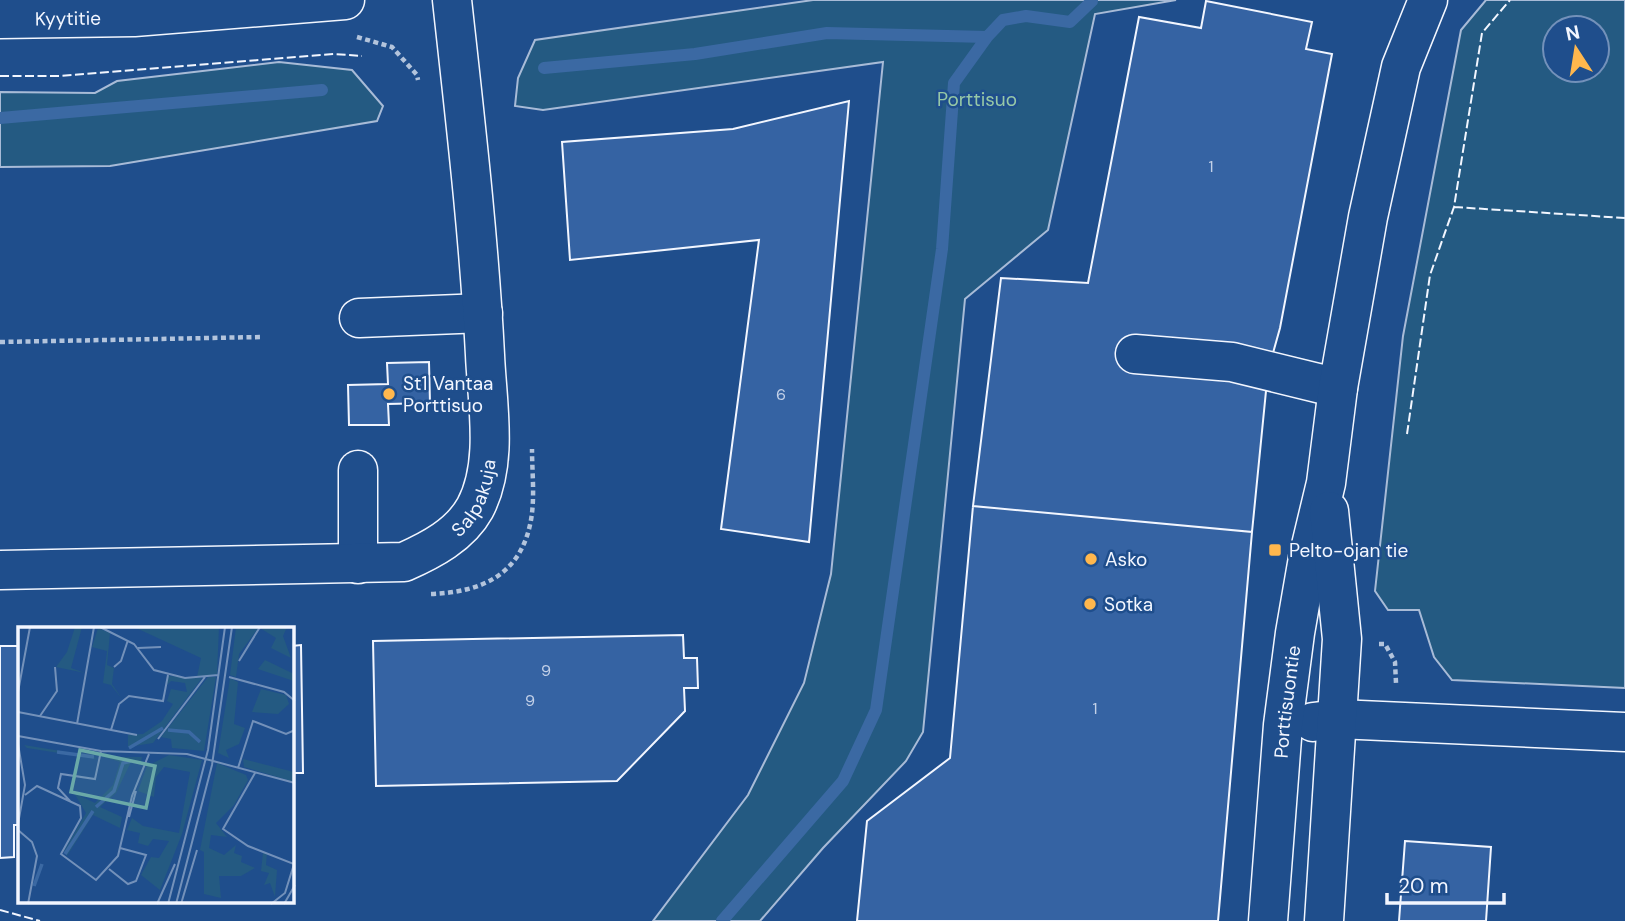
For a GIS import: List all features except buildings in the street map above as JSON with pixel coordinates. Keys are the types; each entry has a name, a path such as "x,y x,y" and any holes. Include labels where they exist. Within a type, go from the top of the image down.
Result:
{"street":[{"name":"Kyytitie","path":"0,19 134,17 345,0"},
{"name":"Salpakuja","path":"0,570 404,562 445,541 474,508 487,462 489,437 483,313 452,0"},
{"name":"Porttisuontie","path":"1401,67 1402,0"},
{"name":"Porttisuontie","path":"1268,921 1283,725 1308,558 1326,483 1338,388 1368,217 1401,67 1428,0"},
{"path":"359,318 483,313"},
{"path":"1135,354 1232,362 1338,388"},
{"path":"358,471 358,564"},
{"name":"Porttisuontie","path":"1324,921 1342,639 1326,483"},
{"path":"1283,725 1338,719 1625,732"}],"path":[{"path":"356,37 392,47"},
{"path":"0,342 262,337"}],"green space":[{"name":"Porttisuo","path":"813,0 1176,0 1095,14 1048,230 965,299 923,732 906,761 823,848 760,921 653,921 748,795 804,683 831,574 883,62 543,110 515,106 518,78 535,40"},
{"path":"1486,0 1625,0 1625,688 1452,680 1434,657 1419,610 1388,610 1375,591 1403,336 1461,30"},
{"path":"279,62 352,70 383,106 377,121 110,166 0,167 0,92 95,93 117,81"}],"waterway":[{"path":"722,921 843,781 876,710 942,249 954,83 987,37 1003,20 1026,16 1070,22 1092,1"},
{"path":"544,68 695,54 827,33 987,37"},
{"path":"0,118 322,90"}],"fence":[{"path":"1407,434 1430,275 1454,207 1482,33 1510,0"},
{"path":"0,76 60,76 334,54 362,56"},
{"path":"1454,207 1625,218"},
{"path":"0,910 40,921"}],"place":[{"name":"St1 Vantaa Porttisuo","path":"389,394"},
{"name":"Pelto-ojan tie","path":"1275,550"},
{"name":"Asko","path":"1091,559"},
{"name":"Sotka","path":"1090,604"}]}
